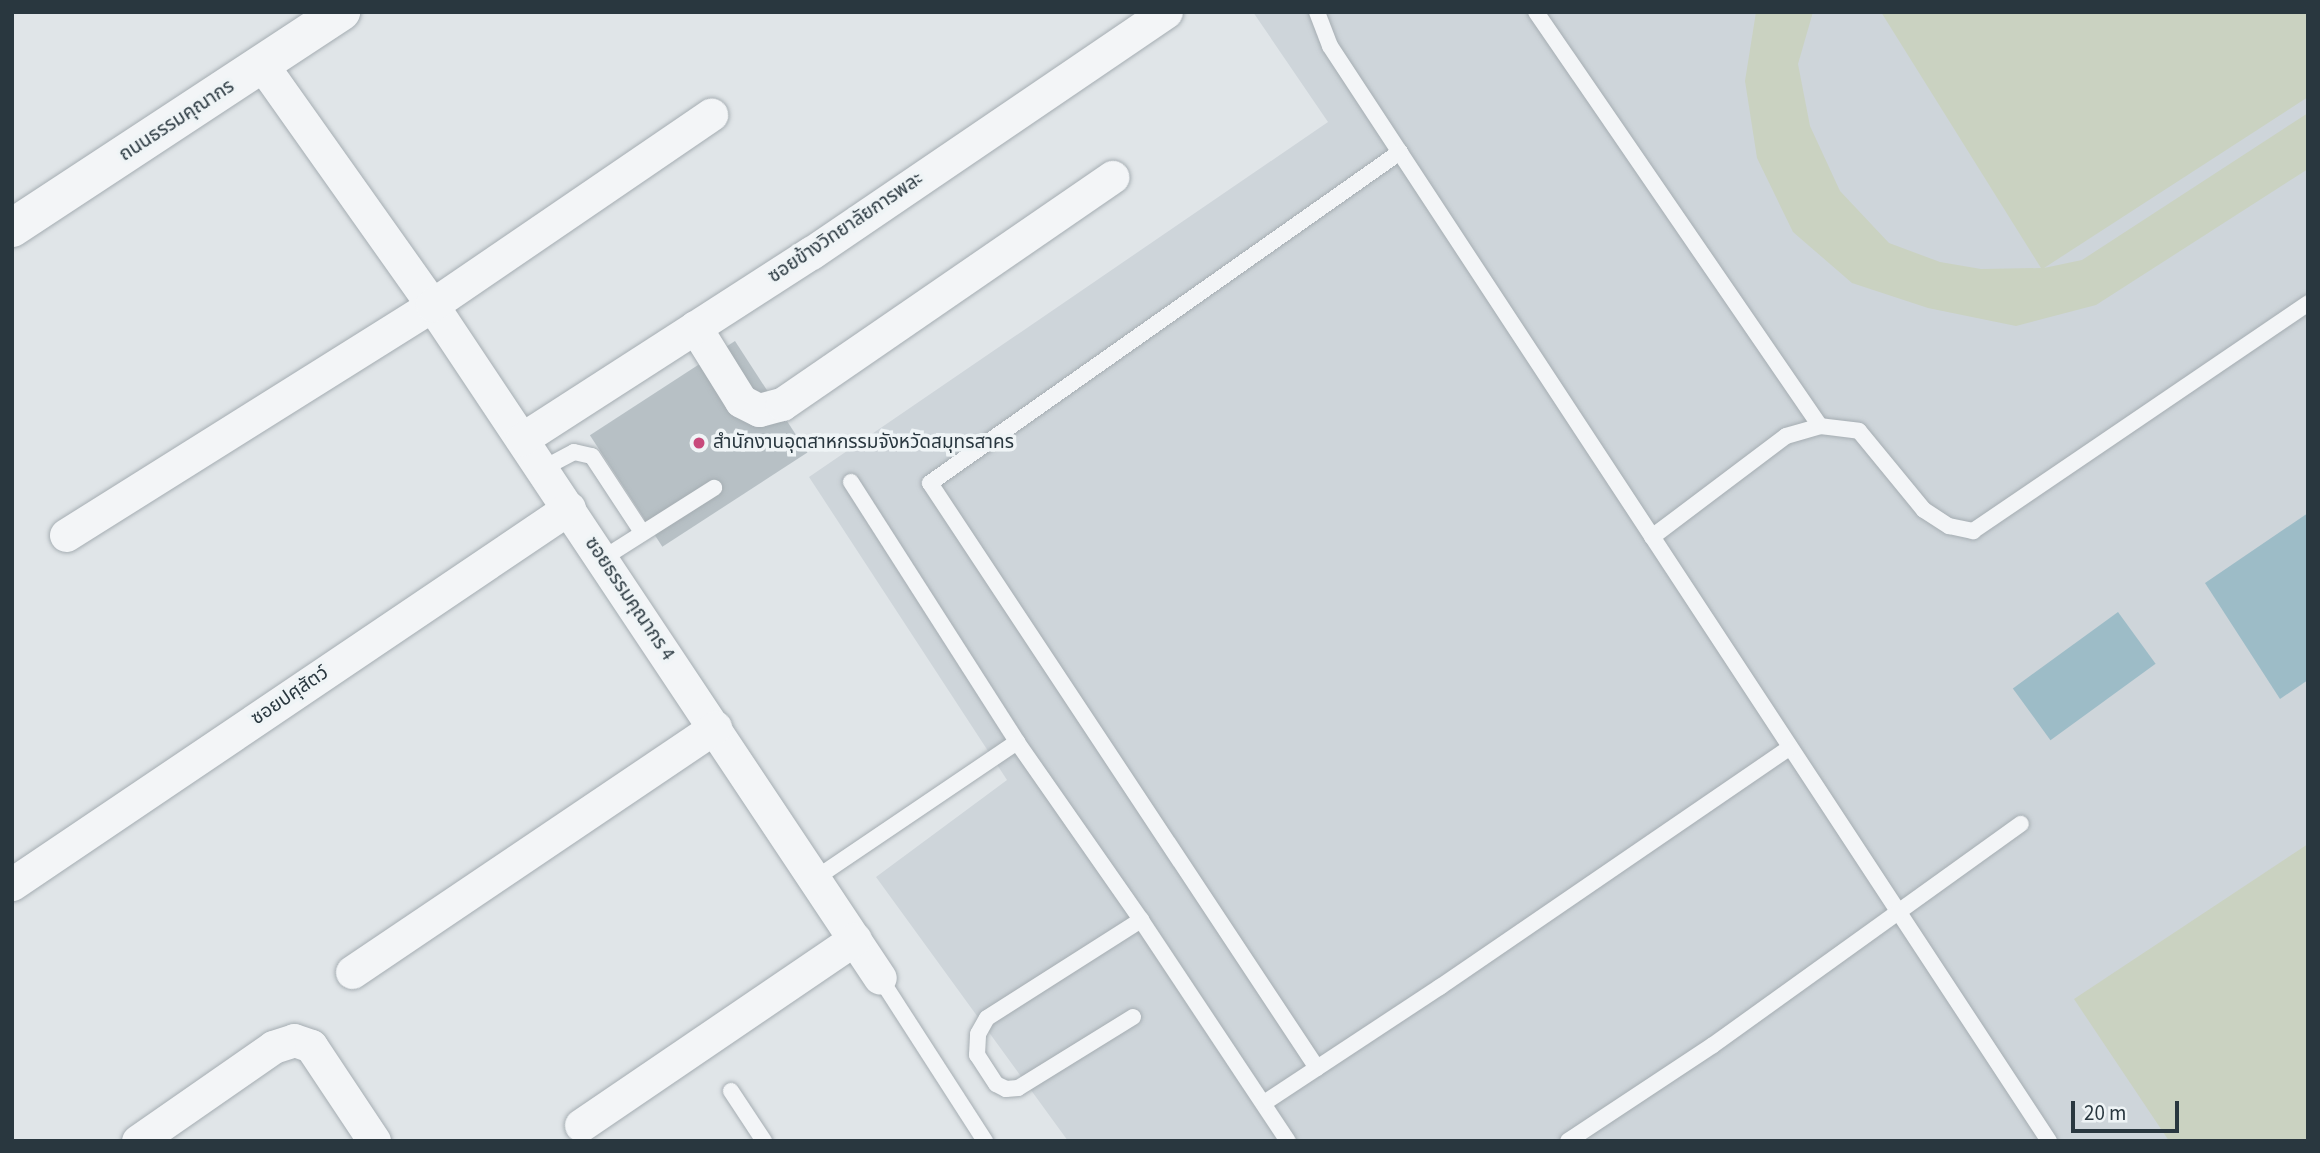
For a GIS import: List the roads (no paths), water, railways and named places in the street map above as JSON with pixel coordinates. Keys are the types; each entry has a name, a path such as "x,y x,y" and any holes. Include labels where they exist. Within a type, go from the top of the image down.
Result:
{"street":[{"name":"ถนนธรรมคุณากร","path":"12,228 263,66 341,12"},
{"name":"ซอยข้างวิทยาลัยการพละ","path":"522,439 695,327 1166,12"},
{"name":"ซอยธรรมคุณากร 4","path":"263,66 432,305 816,878 880,978"},
{"path":"66,535 432,305 711,115"},
{"path":"695,327 741,401 759,410 782,404 1112,177"},
{"name":"ซอยปศุสัตว์","path":"12,884 569,508"},
{"path":"352,972 715,727"},
{"path":"581,1125 855,939"},
{"path":"138,1141 273,1047 294,1041 311,1045 374,1141"}],"lane":[{"path":"1317,12 1330,46 2049,1141"},
{"path":"1536,12 1820,426"},
{"path":"1317,1068 930,483 1399,152"},
{"path":"1652,537 1786,436 1820,426 1860,431 1924,510 1949,526 1973,531 2308,303"},
{"path":"542,469 574,452 592,456 642,532"},
{"path":"850,482 1017,742 1141,920 1288,1141"},
{"path":"602,559 714,488"},
{"path":"816,878 1017,742"},
{"path":"1264,1103 1789,748"},
{"path":"1567,1141 1713,1045 2021,824"},
{"path":"1133,1017 1018,1088 1006,1090 996,1084 977,1055 978,1034 987,1018 1141,920"},
{"name":"ซอยธรรมคุณากร 4","path":"880,978 985,1141"},
{"path":"731,1091 764,1141"}],"water":[{"path":"2308,513 2308,680 2280,699 2205,583"},
{"path":"2118,612 2156,664 2050,740 2013,688"}],"place":[{"name":"สำนักงานอุตสาหกรรมจังหวัดสมุทรสาคร","path":"699,443"}]}
